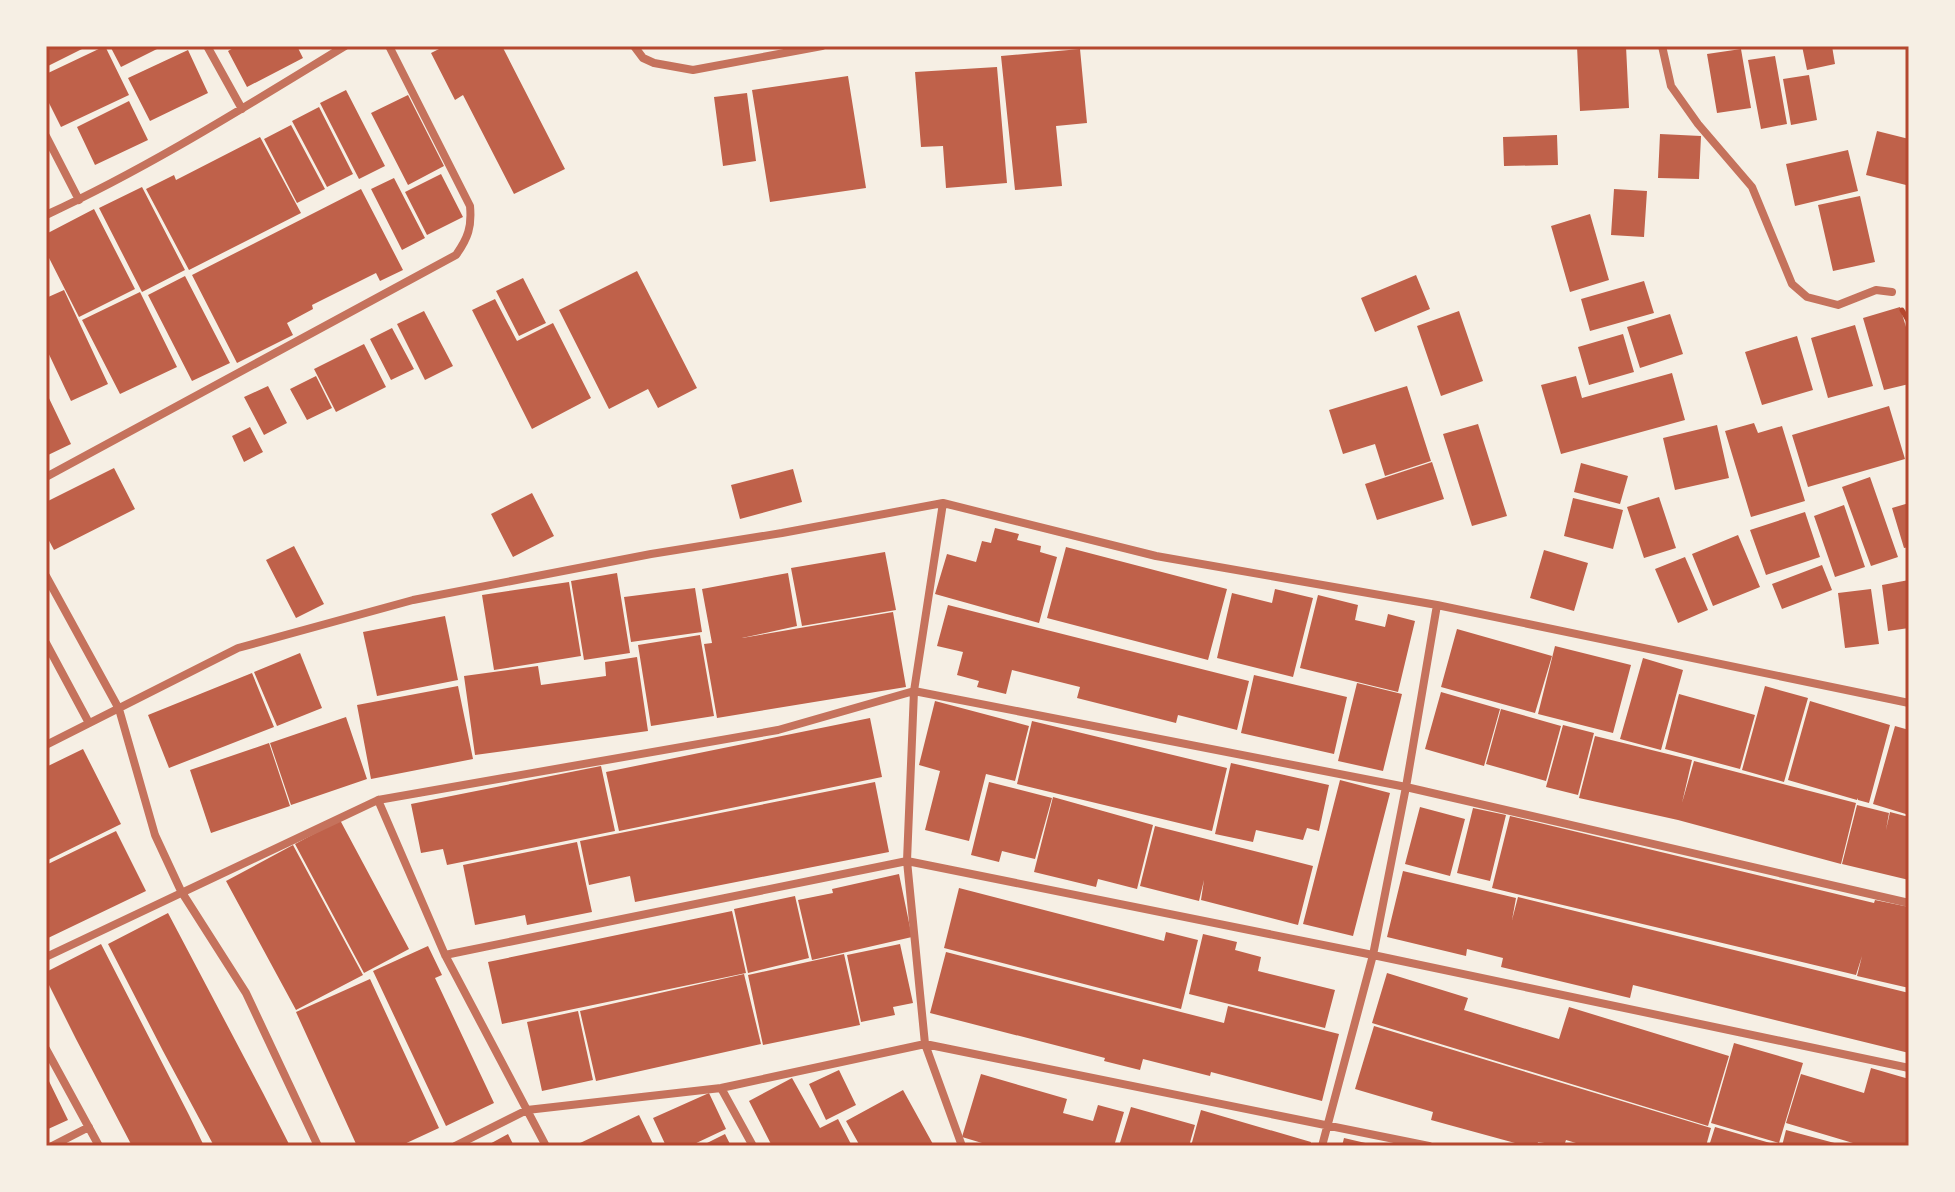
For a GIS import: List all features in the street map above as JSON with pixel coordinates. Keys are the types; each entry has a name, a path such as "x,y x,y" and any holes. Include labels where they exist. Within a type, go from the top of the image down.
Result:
{"street":[{"path":"207,46 242,109"},
{"path":"46,215 79,200 242,109 345,46"},
{"path":"46,477 456,255 472,225 470,206 389,46"},
{"path":"634,46 643,58 654,63 693,70 822,46"},
{"path":"1662,46 1671,86 1698,124 1752,187 1792,284 1807,297 1838,305 1876,290 1892,292"},
{"path":"46,136 79,200"},
{"path":"943,503 914,691 907,861 925,1044 962,1146"},
{"path":"46,745 238,648 413,600 651,554 943,503 1156,556 1437,605 1909,703"},
{"path":"46,576 119,709 155,835 181,891 246,993 318,1146"},
{"path":"1322,1146 1373,955 1437,605"},
{"path":"46,643 89,723"},
{"path":"46,957 378,800 778,730 914,691 1406,787 1909,903"},
{"path":"378,800 445,955 546,1146"},
{"path":"445,955 907,861 1909,1068"},
{"path":"455,1146 527,1110 721,1088 925,1044 1429,1146"},
{"path":"46,1049 99,1146"},
{"path":"721,1088 753,1146"},
{"path":"52,1146 89,1127"}],"building":[{"path":"46,46 88,46 46,67"},
{"path":"105,46 129,95 61,127 46,97 46,74"},
{"path":"110,46 163,46 121,67"},
{"path":"237,46 297,46 303,58 247,87 228,51"},
{"path":"445,46 502,46 565,169 514,194 463,95 455,100 431,53"},
{"path":"1577,46 1626,46 1629,108 1580,111"},
{"path":"1802,46 1832,46 1835,64 1807,70"},
{"path":"1080,49 1087,123 1056,126 1062,186 1015,190 1001,56"},
{"path":"1741,49 1751,108 1717,113 1707,54"},
{"path":"188,50 208,93 150,121 128,78"},
{"path":"1775,56 1787,124 1761,129 1748,60"},
{"path":"997,67 1007,183 946,188 943,146 921,147 915,72"},
{"path":"1809,75 1817,120 1791,125 1783,79"},
{"path":"848,76 866,188 770,202 752,90"},
{"path":"346,90 385,166 359,179 320,103"},
{"path":"747,93 756,161 723,166 714,97"},
{"path":"408,95 444,166 408,185 371,113"},
{"path":"129,101 148,140 95,165 77,127"},
{"path":"319,107 353,174 327,187 292,121"},
{"path":"291,125 325,189 297,203 264,139"},
{"path":"1877,131 1909,139 1906,185 1866,175"},
{"path":"1660,134 1701,136 1699,179 1658,178"},
{"path":"1557,135 1558,165 1504,166 1503,137"},
{"path":"260,137 301,213 189,270 146,189 174,175 176,180"},
{"path":"1848,150 1858,191 1795,206 1786,164"},
{"path":"441,174 463,217 427,235 405,192"},
{"path":"394,178 425,238 402,250 371,189"},
{"path":"142,187 185,270 142,292 99,208"},
{"path":"361,189 403,270 380,281 376,273 312,305 313,309 287,323 293,335 237,363 192,275"},
{"path":"1614,189 1647,191 1644,237 1611,235"},
{"path":"1860,196 1875,262 1833,271 1818,205"},
{"path":"94,209 135,289 79,317 46,252 46,234"},
{"path":"1590,214 1609,280 1570,292 1551,226"},
{"path":"637,271 697,388 658,408 648,389 609,409 559,310"},
{"path":"1416,275 1430,309 1375,332 1361,298"},
{"path":"185,276 230,363 192,381 148,295"},
{"path":"523,278 546,323 519,336 496,291"},
{"path":"1644,281 1654,313 1590,331 1581,299"},
{"path":"64,290 108,384 71,401 46,348 46,298"},
{"path":"140,292 177,367 120,394 82,320"},
{"path":"495,299 517,341 553,323 591,398 532,429 472,310"},
{"path":"1900,307 1909,337 1909,384 1884,390 1863,318"},
{"path":"424,311 453,366 425,380 397,324"},
{"path":"1459,311 1483,381 1441,396 1417,326"},
{"path":"1670,314 1683,354 1640,368 1627,327"},
{"path":"1855,325 1873,386 1828,398 1811,338"},
{"path":"392,328 414,369 391,380 370,339"},
{"path":"1623,334 1634,372 1589,385 1578,347"},
{"path":"1797,336 1813,390 1762,405 1745,352"},
{"path":"364,344 386,387 336,412 314,369"},
{"path":"1672,373 1685,420 1561,454 1541,385 1576,376 1582,398"},
{"path":"316,376 332,408 307,420 290,389"},
{"path":"268,386 287,423 264,435 244,397"},
{"path":"1407,386 1431,461 1385,476 1375,444 1343,454 1329,410"},
{"path":"46,392 71,444 46,456"},
{"path":"1889,406 1905,459 1808,487 1792,435"},
{"path":"1754,423 1758,433 1782,426 1805,501 1751,517 1725,431"},
{"path":"1478,424 1507,516 1472,526 1443,434"},
{"path":"1717,425 1729,478 1675,490 1663,438"},
{"path":"250,427 263,452 244,462 232,436"},
{"path":"1432,462 1444,499 1377,520 1365,484"},
{"path":"1581,463 1628,476 1620,504 1574,492"},
{"path":"114,468 135,509 54,550 46,535 46,502"},
{"path":"793,469 802,502 740,519 731,485"},
{"path":"1870,477 1898,557 1871,566 1842,487"},
{"path":"532,493 554,536 513,557 491,514"},
{"path":"1659,497 1676,548 1644,558 1627,507"},
{"path":"1573,498 1623,510 1613,549 1564,536"},
{"path":"1909,503 1909,547 1904,548 1892,508"},
{"path":"1844,505 1865,567 1835,577 1814,516"},
{"path":"1805,512 1820,557 1766,575 1750,530"},
{"path":"995,528 1019,534 1017,540 1041,546 1040,552 1057,557 1039,623 935,594 947,554 976,562 982,541 991,543"},
{"path":"1738,535 1760,587 1713,606 1692,554"},
{"path":"294,546 324,604 296,618 266,560"},
{"path":"1066,547 1227,589 1208,660 1047,618"},
{"path":"1544,550 1588,563 1574,611 1530,598"},
{"path":"885,552 896,610 802,626 791,568"},
{"path":"1685,557 1708,610 1678,623 1655,569"},
{"path":"1822,565 1832,590 1782,609 1772,584"},
{"path":"617,573 630,653 584,660 571,581"},
{"path":"788,573 797,626 742,638 893,612 906,687 717,718 704,644 712,643 702,589"},
{"path":"1909,580 1909,628 1888,631 1882,585"},
{"path":"569,582 581,656 494,670 482,595"},
{"path":"695,588 702,632 631,642 624,597"},
{"path":"1275,589 1313,598 1293,677 1217,658 1232,593 1272,603"},
{"path":"1871,589 1879,644 1845,648 1838,593"},
{"path":"1318,595 1358,605 1355,620 1385,627 1388,614 1415,621 1398,692 1300,668"},
{"path":"948,605 1249,681 1237,730 1178,715 1176,723 1077,698 1080,687 1012,670 1006,694 977,687 979,681 957,675 963,652 937,646"},
{"path":"445,616 458,680 377,696 363,632"},
{"path":"1457,629 1552,656 1535,713 1441,687"},
{"path":"700,635 714,716 651,726 638,645"},
{"path":"1555,646 1631,665 1613,733 1538,714"},
{"path":"300,653 322,708 277,726 254,672"},
{"path":"637,657 648,731 475,755 464,676 538,666 541,685 606,676 605,662"},
{"path":"1643,658 1683,670 1661,750 1620,739"},
{"path":"252,673 274,727 169,768 148,715"},
{"path":"1254,675 1347,697 1334,754 1241,733"},
{"path":"1357,683 1402,694 1383,771 1338,761"},
{"path":"458,686 473,759 371,779 357,705"},
{"path":"1765,686 1808,698 1784,782 1742,770"},
{"path":"1441,692 1500,709 1484,766 1425,749"},
{"path":"1679,694 1755,715 1740,769 1665,749"},
{"path":"935,701 1029,726 1015,781 986,774 969,841 925,830 940,771 919,765"},
{"path":"1810,701 1890,725 1869,803 1788,780"},
{"path":"1501,709 1561,726 1546,781 1486,764"},
{"path":"346,717 367,779 291,805 270,743"},
{"path":"870,718 882,777 619,831 606,772"},
{"path":"1032,721 1227,768 1212,831 1017,784"},
{"path":"1563,725 1594,733 1578,795 1546,787"},
{"path":"1895,726 1909,730 1909,815 1873,804"},
{"path":"1595,736 1692,760 1682,803 1694,761 1856,803 1841,864 1678,820 1579,798"},
{"path":"269,743 290,806 211,833 190,770"},
{"path":"83,749 121,824 46,861 46,767"},
{"path":"1231,763 1329,785 1319,831 1307,828 1303,840 1256,830 1253,842 1215,834"},
{"path":"601,766 615,831 447,865 443,849 421,853 411,804"},
{"path":"1340,780 1390,793 1353,936 1303,924"},
{"path":"875,782 889,852 635,902 630,876 589,885 580,841"},
{"path":"989,782 1052,798 1035,859 1002,851 999,862 971,855"},
{"path":"1053,797 1153,825 1137,889 1098,879 1096,887 1034,872"},
{"path":"1857,805 1889,813 1886,830 1890,812 1909,817 1909,880 1842,864"},
{"path":"1420,807 1465,819 1450,876 1405,864"},
{"path":"1473,808 1506,815 1490,881 1457,873"},
{"path":"1510,816 1874,903 1875,900 1909,907 1909,988 1857,976 1862,956 1856,975 1492,888"},
{"path":"340,820 409,949 364,973 295,844"},
{"path":"1155,826 1313,866 1298,925 1201,900 1204,880 1199,901 1140,886"},
{"path":"116,831 146,891 46,939 46,865"},
{"path":"577,842 592,912 527,925 525,915 475,925 463,865"},
{"path":"293,845 363,975 296,1010 226,881"},
{"path":"1403,871 1516,898 1512,920 1518,897 1909,993 1909,1053 1633,985 1630,998 1501,967 1503,958 1467,949 1466,956 1387,937"},
{"path":"899,874 912,937 812,960 798,900"},
{"path":"959,888 1164,941 1166,932 1198,940 1181,1009 944,948"},
{"path":"795,896 809,958 748,973 734,909"},
{"path":"732,911 746,973 502,1024 488,962"},
{"path":"168,913 290,1146 214,1146 163,1051 108,944"},
{"path":"1203,934 1237,942 1235,950 1261,957 1258,971 1335,990 1325,1028 1189,994"},
{"path":"101,944 204,1146 132,1146 76,1039 46,979 46,972"},
{"path":"900,944 913,1003 893,1007 895,1015 861,1022 847,955"},
{"path":"428,946 442,975 435,978 494,1103 446,1126 373,971"},
{"path":"946,952 1224,1023 1228,1006 1339,1034 1322,1101 1211,1072 1210,1076 1143,1059 1140,1070 1104,1061 1105,1058 930,1013"},
{"path":"844,954 860,1025 763,1045 748,975"},
{"path":"1387,973 1468,998 1464,1010 1559,1039 1569,1007 1729,1056 1708,1126 1372,1023"},
{"path":"744,974 761,1044 596,1081 580,1011"},
{"path":"370,979 439,1128 400,1146 357,1146 296,1012"},
{"path":"578,1011 593,1080 542,1091 527,1022"},
{"path":"1374,1026 1711,1128 1706,1146 1586,1146 1566,1140 1564,1146 1538,1142 1537,1146 1526,1146 1431,1120 1433,1112 1355,1089"},
{"path":"1734,1043 1803,1063 1779,1143 1711,1123"},
{"path":"1871,1068 1909,1079 1909,1146 1863,1146 1786,1123 1801,1074 1864,1093"},
{"path":"839,1070 856,1105 826,1120 809,1084"},
{"path":"981,1074 1067,1099 1063,1113 1093,1121 1098,1105 1124,1112 1114,1146 992,1146 962,1137"},
{"path":"46,1075 68,1120 46,1130"},
{"path":"792,1078 820,1128 838,1119 852,1146 772,1146 749,1101"},
{"path":"903,1090 934,1146 860,1146 846,1121"},
{"path":"709,1093 726,1129 690,1146 666,1146 653,1118"},
{"path":"1131,1107 1195,1125 1189,1146 1119,1146"},
{"path":"1201,1110 1311,1142 1310,1146 1191,1146"},
{"path":"639,1115 654,1146 578,1144"},
{"path":"1715,1127 1777,1145 1709,1146"},
{"path":"1786,1130 1842,1145 1842,1146 1782,1146"},
{"path":"508,1134 514,1146 486,1146"},
{"path":"725,1134 731,1146 701,1146"},
{"path":"1344,1138 1374,1145 1374,1146 1342,1146"}]}
